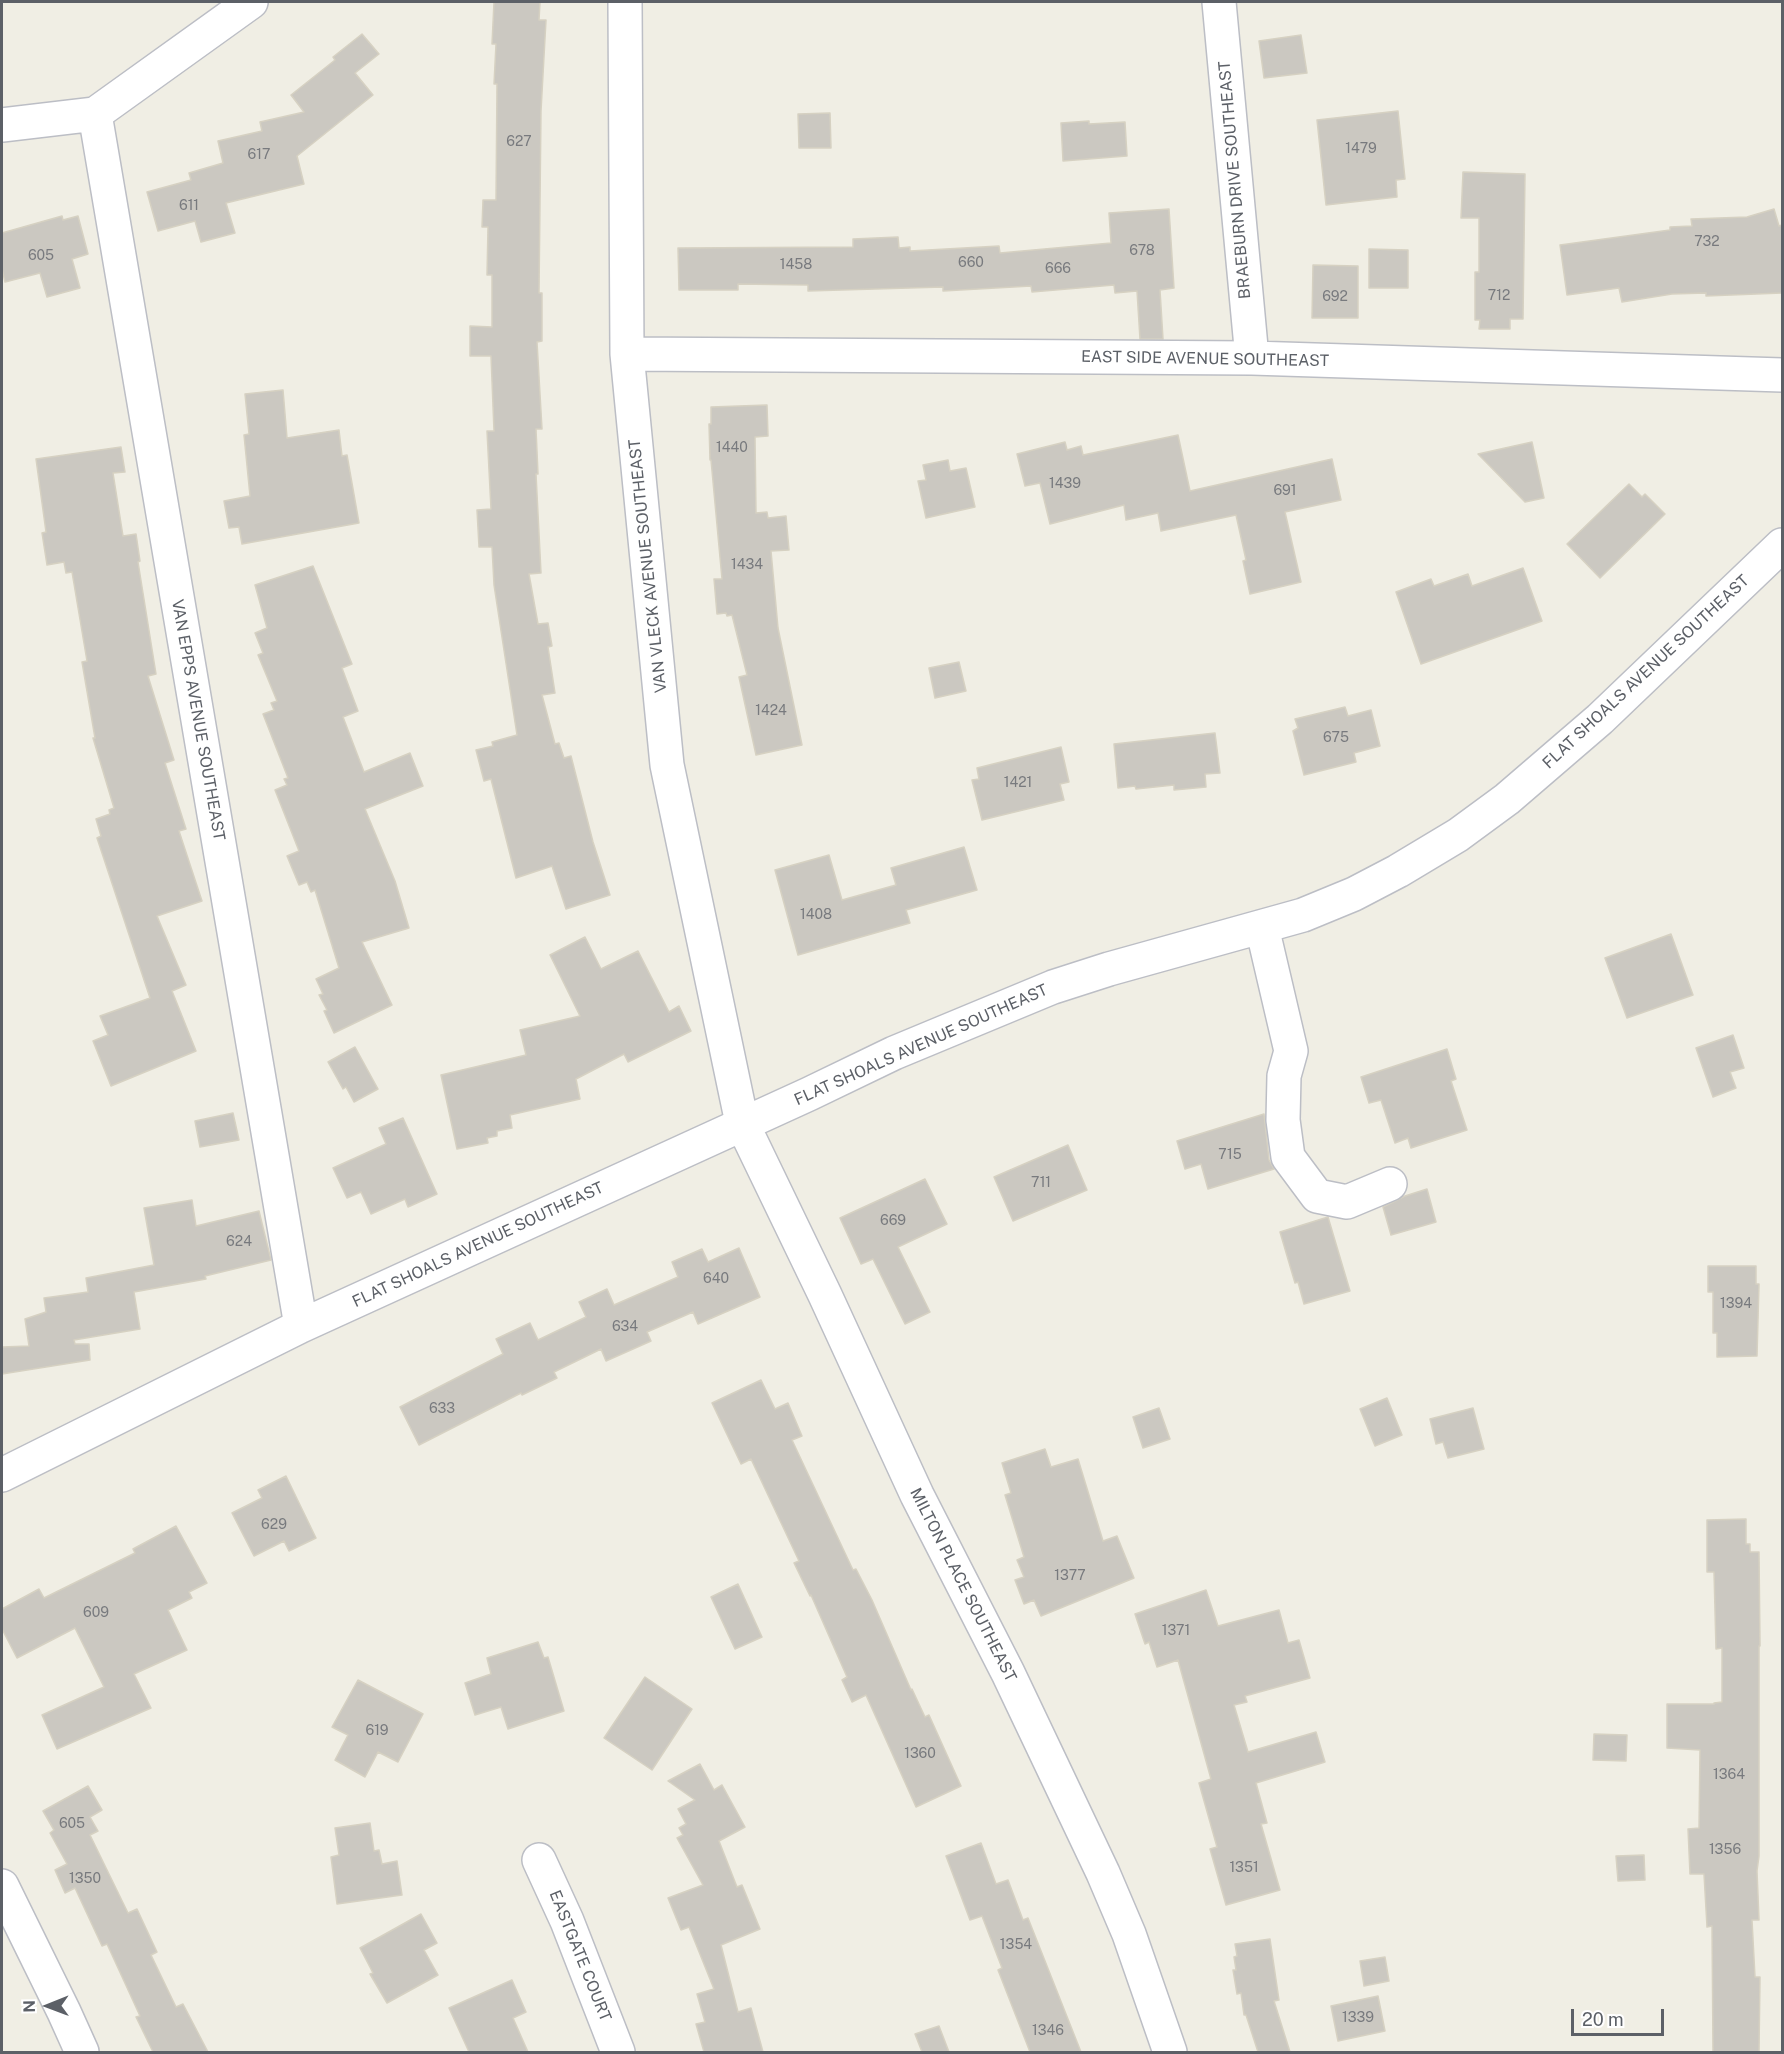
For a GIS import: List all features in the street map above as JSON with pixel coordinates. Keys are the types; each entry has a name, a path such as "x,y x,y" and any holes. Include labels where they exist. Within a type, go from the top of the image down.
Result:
{"street":[{"path":"2,125 95,114 251,2"},
{"name":"VAN VLECK AVENUE SOUTHEAST","path":"625,2 627,354 667,765 742,1123"},
{"name":"BRAEBURN DRIVE SOUTHEAST","path":"1219,2 1252,358"},
{"name":"VAN EPPS AVENUE SOUTHEAST","path":"95,114 302,1326"},
{"name":"EAST SIDE AVENUE SOUTHEAST","path":"627,354 1252,358 1782,375"},
{"name":"FLAT SHOALS AVENUE SOUTHEAST","path":"2,1475 302,1326 894,1053 1053,987 1303,915 1354,894 1448,841 1491,811 1600,719 1782,545"},
{"path":"1262,927 1291,1051 1284,1076 1283,1120 1288,1157 1317,1196 1347,1202 1390,1184"},
{"name":"MILTON PLACE SOUTHEAST","path":"742,1123 825,1295 916,1495 1008,1673 1103,1873 1129,1934 1170,2052"},
{"name":"EASTGATE COURT","path":"539,1860 567,1921 618,2052"},
{"path":"2,1886 82,2052"}],"building":[{"path":"494,2 540,2 539,20 546,20 541,111 539,293 542,293 542,341 537,342 542,429 536,429 541,573 529,574 538,624 548,623 552,646 548,647 555,693 542,695 555,744 559,743 564,758 571,756 593,842 610,895 566,909 552,866 516,878 491,779 484,781 476,750 493,746 492,742 517,735 494,585 492,547 479,547 477,510 491,509 487,431 494,431 491,356 470,356 470,326 492,327 492,275 487,275 488,227 482,227 483,200 496,200 497,84 494,84 496,44 492,44"},
{"path":"362,34 379,54 355,73 373,95 297,156 304,184 226,203 235,233 201,242 195,221 158,231 147,192 191,180 189,173 223,163 218,141 262,131 260,122 304,112 291,95 335,60 333,57"},
{"path":"1301,35 1307,73 1264,78 1259,41"},
{"path":"1398,111 1405,179 1396,180 1397,197 1326,205 1317,120"},
{"path":"830,113 831,148 799,148 798,114"},
{"path":"1089,121 1089,124 1125,122 1127,156 1063,161 1061,123"},
{"path":"1463,172 1525,174 1523,319 1510,319 1510,329 1479,329 1480,320 1475,320 1475,272 1479,272 1479,218 1461,218"},
{"path":"1169,209 1174,288 1160,290 1163,339 1140,339 1137,291 1115,293 1114,285 1032,292 1031,286 943,291 943,287 808,291 808,285 738,284 738,290 679,290 678,248 853,247 853,239 898,237 899,248 910,247 910,251 999,246 1000,253 1111,243 1109,213"},
{"path":"1774,209 1779,226 1782,225 1782,293 1706,296 1706,293 1672,294 1622,302 1619,288 1567,295 1560,245 1670,230 1670,227 1692,226 1691,219 1747,217"},
{"path":"62,216 63,220 78,216 88,254 72,259 80,288 47,297 40,273 5,282 2,269 2,233"},
{"path":"1369,249 1408,250 1408,288 1369,288"},
{"path":"1313,265 1358,266 1358,318 1312,318"},
{"path":"283,390 287,438 339,430 342,456 347,455 359,523 242,544 239,527 229,528 224,501 250,496 244,435 249,434 245,394"},
{"path":"767,405 768,436 755,437 756,513 767,512 768,518 786,516 789,550 771,551 778,628 802,745 756,755 739,677 747,675 732,615 717,614 714,579 722,579 710,460 709,424 711,424 711,407"},
{"path":"1178,435 1190,491 1332,459 1341,500 1285,512 1301,582 1250,594 1243,561 1246,560 1236,515 1161,531 1158,513 1126,520 1124,505 1050,524 1040,483 1025,486 1017,454 1065,442 1067,450 1081,446 1083,455"},
{"path":"1532,442 1544,498 1525,502 1478,454"},
{"path":"121,447 125,472 113,473 123,536 136,534 140,561 138,562 156,674 148,676 174,760 165,763 186,829 179,831 202,901 157,916 186,985 172,991 196,1051 111,1086 93,1041 108,1035 100,1016 150,998 97,838 101,836 96,819 110,814 109,810 114,808 93,738 95,738 82,662 87,661 72,572 66,573 64,562 47,565 42,533 46,532 36,459"},
{"path":"948,460 950,471 966,468 975,507 926,518 918,481 926,480 923,465"},
{"path":"1629,484 1642,497 1645,494 1665,514 1600,578 1567,544"},
{"path":"313,566 352,664 342,668 358,711 343,717 364,772 410,753 423,786 365,809 395,881 409,928 362,942 392,1005 334,1033 324,1011 327,1010 319,995 323,994 316,979 339,968 315,890 311,892 307,882 299,885 287,856 299,851 275,790 287,785 284,779 288,778 263,714 274,710 271,703 277,701 258,655 263,653 255,633 267,628 255,585"},
{"path":"1523,568 1542,621 1421,664 1396,592 1431,579 1434,586 1468,574 1472,586"},
{"path":"959,662 966,691 935,698 929,668"},
{"path":"1345,707 1348,716 1371,710 1380,746 1354,753 1356,762 1304,775 1293,731 1298,728 1295,719"},
{"path":"1215,733 1220,773 1205,774 1206,787 1174,790 1174,785 1136,789 1135,786 1118,788 1114,744"},
{"path":"1061,747 1069,782 1060,784 1064,800 982,820 972,780 979,779 977,768"},
{"path":"964,847 977,890 906,910 910,923 798,955 775,870 829,855 842,900 896,885 891,868"},
{"path":"1671,934 1693,995 1627,1018 1605,958"},
{"path":"585,937 601,969 638,951 669,1012 679,1006 691,1031 628,1062 624,1054 576,1079 580,1099 510,1115 512,1128 497,1131 497,1136 487,1138 488,1143 457,1149 441,1075 526,1055 520,1030 580,1016 550,955"},
{"path":"1733,1035 1744,1068 1730,1072 1736,1088 1713,1097 1696,1048"},
{"path":"355,1047 378,1089 354,1102 346,1087 343,1089 328,1062"},
{"path":"1447,1049 1456,1079 1451,1081 1467,1130 1411,1148 1408,1138 1395,1143 1381,1100 1369,1103 1361,1077"},
{"path":"233,1113 239,1140 200,1147 195,1121"},
{"path":"1264,1114 1269,1160 1274,1169 1208,1189 1201,1164 1185,1169 1177,1141"},
{"path":"403,1118 437,1194 408,1207 405,1199 371,1214 361,1192 347,1198 333,1168 386,1144 379,1128"},
{"path":"1068,1145 1087,1190 1013,1221 994,1177"},
{"path":"925,1179 947,1224 898,1247 930,1312 905,1324 873,1259 861,1264 840,1218"},
{"path":"1427,1189 1436,1222 1391,1235 1383,1207 1405,1196"},
{"path":"192,1200 196,1226 259,1211 271,1260 205,1276 206,1279 134,1292 140,1329 74,1340 75,1344 89,1344 90,1360 2,1374 2,1347 29,1346 25,1319 46,1312 44,1298 88,1292 86,1278 154,1265 144,1208"},
{"path":"1328,1217 1350,1291 1304,1304 1298,1282 1295,1283 1280,1232"},
{"path":"739,1248 760,1297 698,1324 693,1312 647,1332 651,1341 606,1361 601,1349 554,1372 557,1378 522,1395 521,1393 419,1445 400,1407 503,1354 496,1339 530,1323 538,1340 586,1317 579,1302 607,1289 614,1305 678,1277 672,1262 702,1249 708,1262"},
{"path":"1708,1266 1756,1266 1756,1284 1759,1284 1757,1356 1717,1357 1717,1333 1713,1333 1713,1292 1708,1292"},
{"path":"761,1380 775,1409 788,1403 802,1436 792,1440 853,1570 856,1569 872,1600 911,1690 925,1717 929,1715 961,1786 916,1807 866,1695 852,1702 842,1680 847,1677 811,1595 794,1563 799,1561 751,1459 741,1464 712,1403"},
{"path":"1387,1398 1402,1435 1375,1446 1360,1409"},
{"path":"1159,1408 1170,1439 1143,1448 1133,1417"},
{"path":"1473,1408 1484,1449 1448,1458 1443,1442 1436,1444 1430,1419"},
{"path":"1045,1449 1051,1467 1078,1459 1103,1541 1117,1536 1134,1578 1041,1616 1034,1600 1024,1604 1015,1580 1024,1577 1017,1560 1024,1557 1005,1495 1011,1493 1002,1463"},
{"path":"286,1476 316,1538 289,1551 284,1541 254,1556 232,1513 262,1498 258,1490"},
{"path":"1746,1519 1746,1544 1750,1544 1750,1552 1759,1552 1759,1856 1757,1871 1759,1920 1752,1920 1755,1977 1760,1977 1759,2052 1713,2052 1712,1926 1707,1927 1704,1874 1690,1874 1688,1829 1699,1828 1700,1750 1667,1748 1667,1704 1722,1702 1722,1648 1716,1649 1714,1572 1707,1572 1707,1520"},
{"path":"176,1526 207,1583 189,1592 192,1598 168,1610 187,1650 134,1674 151,1708 57,1749 42,1715 104,1687 75,1628 17,1658 2,1629 2,1609 39,1589 44,1598 135,1553 133,1549"},
{"path":"738,1584 762,1637 735,1649 711,1597"},
{"path":"1206,1590 1218,1626 1279,1610 1288,1643 1299,1640 1310,1678 1245,1696 1247,1702 1234,1705 1248,1752 1316,1732 1325,1762 1256,1783 1267,1823 1261,1824 1280,1890 1226,1905 1210,1849 1217,1847 1199,1783 1211,1779 1178,1660 1157,1667 1149,1642 1145,1644 1135,1614"},
{"path":"538,1642 544,1658 548,1657 564,1711 508,1729 501,1707 475,1715 465,1683 491,1674 487,1658"},
{"path":"645,1677 692,1709 652,1770 604,1738"},
{"path":"358,1680 423,1714 398,1762 378,1752 365,1777 335,1760 348,1735 332,1727"},
{"path":"1594,1734 1627,1735 1626,1761 1593,1760"},
{"path":"700,1764 714,1790 722,1785 745,1827 719,1841 737,1887 742,1885 760,1929 721,1945 738,2012 751,2008 763,2052 704,2052 696,2024 705,2022 697,1994 714,1989 689,1927 681,1930 668,1898 703,1885 677,1838 683,1835 679,1828 686,1824 678,1809 695,1800 668,1781"},
{"path":"88,1786 102,1810 90,1817 98,1831 90,1835 128,1913 137,1909 157,1952 151,1955 176,2007 183,2004 208,2052 153,2052 136,2017 140,2016 107,1944 102,1946 75,1888 65,1893 55,1870 67,1864 50,1833 54,1830 43,1811"},
{"path":"370,1823 374,1851 379,1850 382,1864 397,1861 402,1895 337,1904 331,1857 339,1855 335,1828"},
{"path":"981,1843 996,1884 1008,1880 1023,1920 1028,1918 1081,2052 1030,2052 998,1970 1002,1968 982,1916 970,1920 946,1856"},
{"path":"1644,1855 1645,1880 1618,1881 1616,1856"},
{"path":"421,1914 437,1943 424,1950 438,1975 387,2003 370,1974 373,1973 360,1948"},
{"path":"1270,1939 1279,2000 1274,2001 1290,2052 1258,2052 1246,2015 1244,2015 1241,1993 1237,1994 1233,1970 1236,1970 1235,1944"},
{"path":"1385,1957 1389,1981 1364,1986 1360,1961"},
{"path":"512,1980 526,2012 513,2018 528,2052 469,2052 449,2008"},
{"path":"1378,1996 1385,2031 1338,2041 1331,2006"},
{"path":"939,2026 949,2052 922,2052 915,2034"}]}
